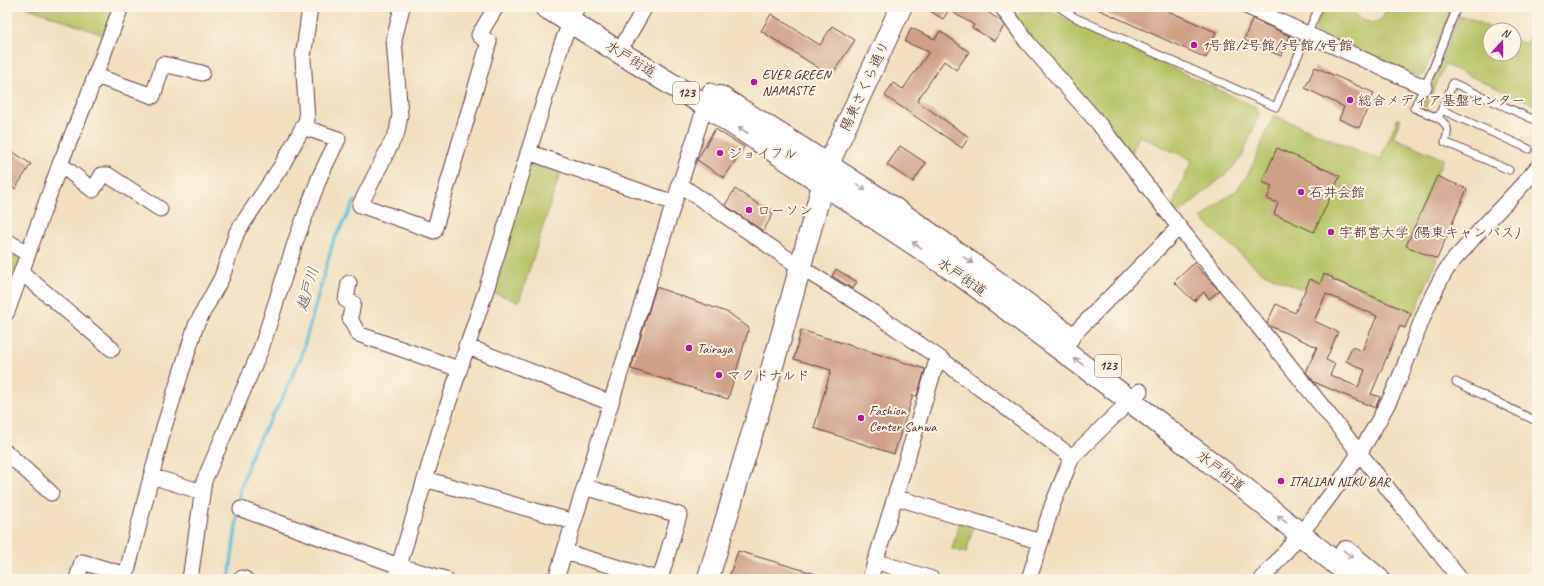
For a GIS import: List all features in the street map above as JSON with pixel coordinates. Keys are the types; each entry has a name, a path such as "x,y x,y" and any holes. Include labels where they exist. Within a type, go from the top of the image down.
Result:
{"highway":[{"name":"水戸街道","path":"546,7 573,13 626,40 708,98"},
{"name":"水戸街道","path":"573,13 826,174 961,275 1066,343 1306,528 1378,579"},
{"name":"水戸街道","path":"1306,528 1356,579"}],"street":[{"path":"77,579 82,562 126,577 164,427 196,325 222,277 237,232 282,165 307,120 303,58 310,7"},
{"path":"402,7 394,40 400,115 397,132 360,205 434,231 489,42 479,35 496,7"},
{"path":"626,40 645,7"},
{"name":"陽東さくら通り","path":"708,579 780,341 826,174 901,7"},
{"path":"1002,7 1027,42 1099,124 1179,228 1460,579"},
{"path":"1248,7 1424,87"},
{"path":"7,309 60,164 96,76 116,8"},
{"path":"397,572 466,346 486,290 562,43 573,13"},
{"path":"96,76 153,96 163,64 202,73"},
{"path":"556,579 708,98"},
{"path":"190,579 204,481 261,349 296,240 320,176 338,138 303,126"},
{"path":"528,152 674,203"},
{"path":"60,164 93,190 102,175 108,174 160,209"},
{"path":"1262,579 1306,528 1350,468 1359,453 1391,397 1426,307 1446,271 1477,233 1537,168"},
{"path":"680,184 800,267 874,313 938,357 1072,457"},
{"path":"1066,343 1179,228"},
{"path":"7,241 28,254"},
{"path":"21,272 112,349"},
{"path":"349,283 346,300 353,303 350,318 358,334 459,369"},
{"path":"466,346 611,403"},
{"path":"870,579 938,357"},
{"path":"1029,579 1052,506 1072,457 1135,395"},
{"path":"7,454 51,493"},
{"path":"151,476 202,492"},
{"path":"425,479 574,522"},
{"path":"565,552 659,579 678,515 585,487"},
{"path":"895,496 1041,542"},
{"path":"241,509 397,572 445,579"},
{"path":"875,561 932,579"}],"lane":[{"path":"1059,7 1074,17 1276,107 1319,7"},
{"path":"1457,7 1414,108 1438,118 1446,124 1448,130 1445,142 1509,170"},
{"path":"1438,118 1453,83 1537,121"},
{"path":"1442,110 1529,149"},
{"path":"1456,382 1536,421 1537,420"}],"green space":[{"path":"26,7 97,7 110,13 112,18 106,36"},
{"path":"1324,7 1353,7 1357,16 1362,20 1372,23 1382,19 1386,7 1453,7 1423,75 1419,76 1317,32 1315,28"},
{"path":"1515,7 1537,7 1537,17"},
{"path":"1049,11 1256,107 1259,114 1242,157 1226,174 1179,213 1172,206 1192,160 1139,136 1130,157 1017,20 1020,12"},
{"path":"1459,17 1467,17 1482,24 1482,62 1522,62 1522,42 1526,44 1530,35 1537,38 1537,106 1445,65 1426,107 1423,106"},
{"path":"1274,115 1380,160 1398,118 1401,119 1393,137 1443,159 1407,245 1437,259 1414,314 1327,273 1322,284 1311,279 1306,291 1261,272 1201,219 1221,201 1237,190 1250,171"},
{"path":"526,160 562,167 519,302 486,290"},
{"path":"7,246 25,258 7,302"},
{"path":"961,517 975,521 966,553 952,549"}],"building":[{"path":"924,7 980,7 1001,21 1004,26 995,41 972,28 974,25 949,10 943,19"},
{"name":"1号館/2号館/3号館/4号館","path":"1093,7 1159,7 1216,32 1206,58"},
{"path":"771,14 820,45 832,26 855,40 831,76 761,31"},
{"path":"1252,19 1290,36 1281,56 1244,40"},
{"path":"911,28 935,39 940,31 969,52 956,70 944,61 917,101 969,137 962,148 885,96 893,83 903,89 929,52 905,42"},
{"name":"総合メディア基盤センター","path":"1315,67 1374,93 1359,128 1339,119 1344,107 1305,88"},
{"name":"ジョイフル","path":"715,129 744,147 724,178 697,160"},
{"path":"900,146 926,163 913,182 887,165"},
{"path":"7,148 31,164 15,189 7,184"},
{"name":"石井会館","path":"1277,148 1340,176 1314,232 1274,214 1278,203 1267,199 1272,186 1262,182"},
{"path":"1437,176 1467,189 1437,259 1406,246"},
{"name":"ローソン","path":"735,189 773,214 763,231 725,205"},
{"path":"1194,263 1219,291 1209,299 1204,292 1194,301 1174,282"},
{"path":"836,269 857,282 853,289 832,276"},
{"path":"1324,274 1333,278 1332,279 1411,313 1405,328 1400,326 1371,394 1380,397 1375,408 1314,382 1306,372 1317,347 1270,326 1267,323 1276,304 1295,313 1310,279 1320,284","holes":["1326,294 1377,316 1362,351 1352,347 1346,361 1365,370 1358,387 1330,375 1335,364 1326,360 1338,332 1314,321"]},
{"name":"Tairaya","path":"656,287 729,313 749,328 728,399 631,369"},
{"path":"801,330 925,369 917,396 913,395 894,454 814,428 831,370 794,359"},
{"path":"738,551 823,576 822,579 728,579"}],"waterway":[{"name":"越戸川","path":"239,505 240,490 253,450 282,399 301,357 333,242 355,201"},
{"name":"越戸川","path":"229,579 238,511"}],"place":[{"name":"1号館/2号館/3号館/4号館","path":"1194,45"},
{"name":"EVER GREEN NAMASTE","path":"754,82"},
{"name":"総合メディア基盤センター","path":"1350,100"},
{"name":"ジョイフル","path":"720,153"},
{"name":"石井会館","path":"1301,192"},
{"name":"ローソン","path":"749,210"},
{"name":"宇都宮大学 (陽東キャンパス)","path":"1331,232"},
{"name":"Tairaya","path":"689,348"},
{"name":"マクドナルド","path":"719,375"},
{"name":"Fashion Center Sanwa","path":"861,418"},
{"name":"ITALIAN NIKU BAR","path":"1281,481"}]}
